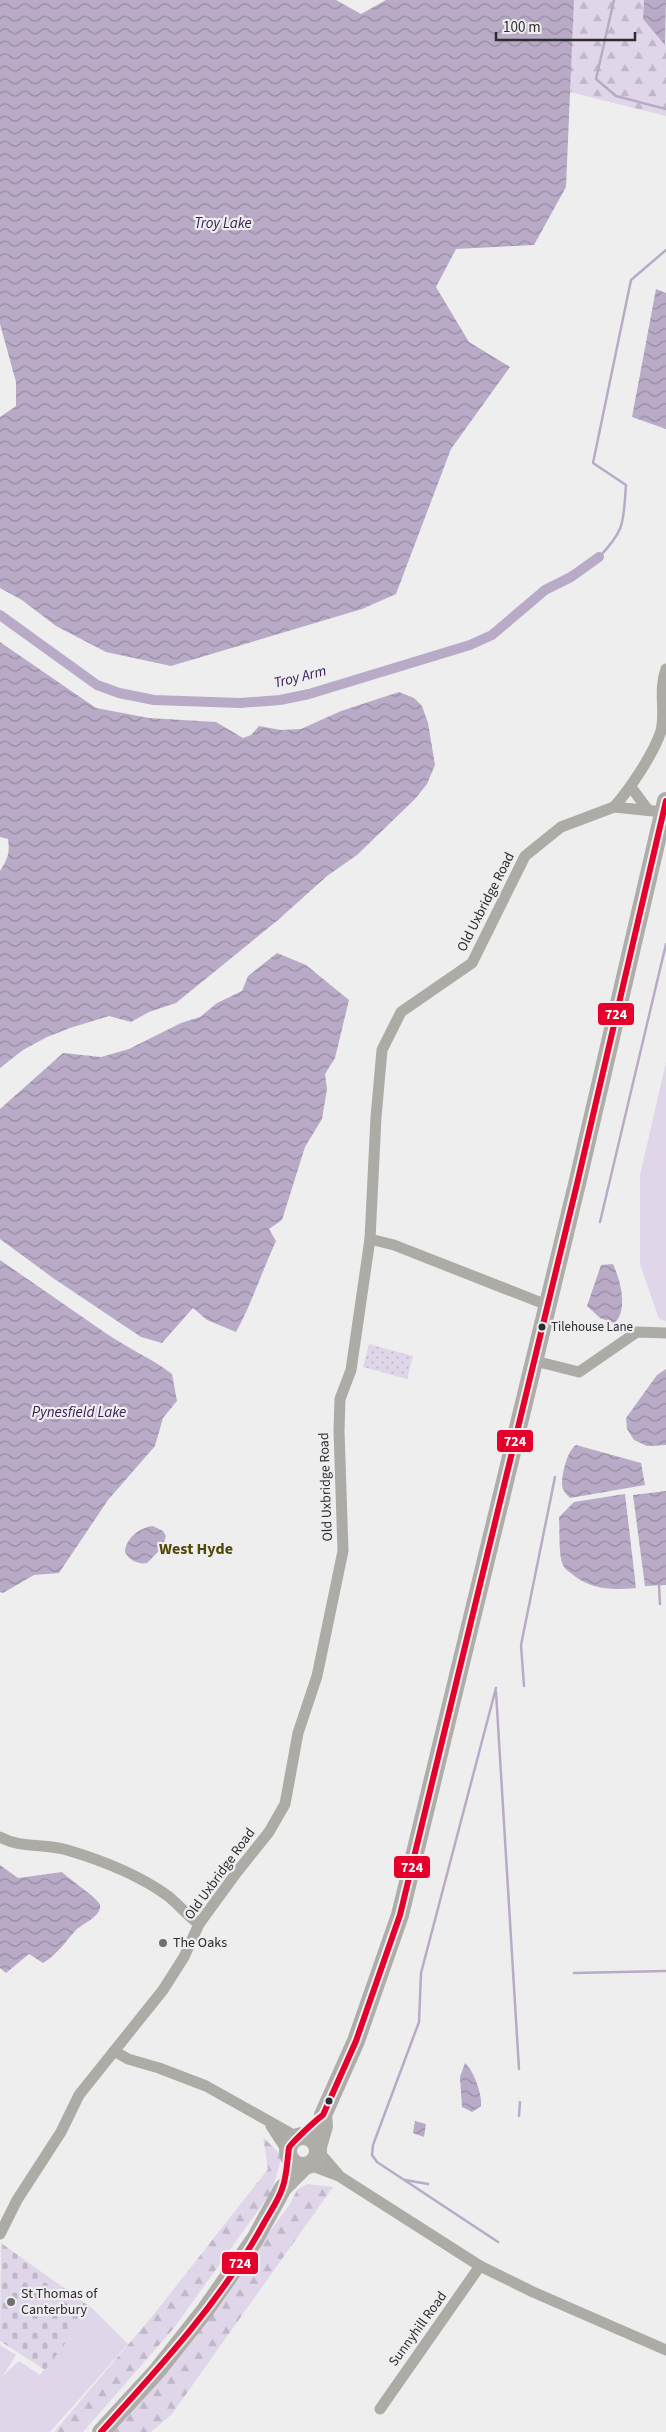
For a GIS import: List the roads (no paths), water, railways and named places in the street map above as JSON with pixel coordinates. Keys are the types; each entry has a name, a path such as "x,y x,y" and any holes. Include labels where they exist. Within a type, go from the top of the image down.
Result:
{"main road":[{"path":"101,2432 157,2372 206,2309 254,2239 283,2188 313,2157 324,2126 323,2115 356,2041 400,1915 489,1538 535,1361 659,808"},
{"path":"283,2188 284,2176 294,2146 314,2121 323,2115"},
{"path":"294,2146 312,2138 313,2157"},
{"path":"294,2146 295,2164 313,2157"}],"street":[{"path":"614,807 631,787 661,730 662,682 666,669"},
{"path":"631,787 659,808"},
{"name":"Old Uxbridge Road","path":"0,2234 17,2200 62,2132 79,2095 163,1990 184,1957 199,1924 280,1815 289,1789 298,1733 317,1676 343,1551 339,1431 340,1399 351,1370 370,1238 376,1117 382,1050 401,1012 472,963 525,856 561,827 614,807 659,808"},
{"path":"370,1238 388,1242 547,1305"},
{"path":"535,1361 580,1372 637,1332 666,1333"},
{"path":"0,1837 10,1843 67,1850 123,1872 168,1896 199,1924"},
{"path":"114,2051 128,2059 159,2068 206,2086 270,2124 294,2146"},
{"path":"270,2124 284,2143 294,2146"},
{"path":"313,2157 339,2176 480,2266 533,2292 666,2350"},
{"name":"Sunnyhill Road","path":"380,2409 480,2266"}],"water":[{"name":"Troy Lake","path":"0,0 336,0 361,14 386,0 574,0 566,187 534,245 456,249 436,287 469,342 510,367 451,449 396,594 362,609 171,666 106,652 56,626 22,600 0,588 0,417 16,406 16,382 0,324"},
{"path":"644,0 666,0 665,45 643,19"},
{"path":"656,289 666,293 666,429 632,417"},
{"path":"0,642 96,708 149,718 216,722 243,738 251,735 259,726 281,730 301,729 341,711 399,692 414,698 422,706 428,723 435,765 427,784 415,799 357,855 327,876 278,920 176,1003 149,1012 131,1022 109,1016 70,1028 47,1037 23,1050 0,1068 0,871 7,859 9,848 8,839 0,837"},
{"path":"277,953 306,965 349,1000 335,1058 325,1074 327,1089 322,1119 305,1147 282,1220 269,1229 276,1241 236,1332 207,1320 193,1308 162,1343 141,1337 53,1278 0,1239 0,1109 63,1053 101,1057 129,1049 181,1023 200,1017 217,1003 242,991 248,976"},
{"name":"Pynesfield Lake","path":"0,1260 107,1334 172,1374 177,1401 163,1418 155,1446 108,1500 59,1573 34,1575 3,1593 0,1592"},
{"path":"613,1264 622,1295 619,1318 614,1323 600,1318 587,1306 601,1265"},
{"path":"666,1369 666,1445 647,1446 634,1440 627,1429 626,1418 657,1375"},
{"path":"576,1445 641,1463 645,1485 570,1498 563,1488 562,1479 570,1452"},
{"path":"666,1491 666,1585 645,1586 633,1495"},
{"path":"625,1494 636,1588 611,1589 588,1584 567,1570 562,1563 559,1517 574,1502"},
{"path":"153,1526 163,1531 166,1536 162,1548 147,1563 134,1561 125,1552 130,1538 138,1531"},
{"path":"0,1865 18,1878 62,1872 95,1898 100,1905 100,1909 95,1916 76,1930 49,1959 43,1963 29,1954 6,1973 0,1968"},
{"path":"465,2063 477,2083 480,2095 481,2106 472,2112 462,2107 460,2077"},
{"path":"415,2121 426,2124 424,2137 413,2133"}],"waterway":[{"path":"614,0 596,79 616,96 666,109"},
{"path":"599,557 619,532 623,517 626,485 593,463 631,280 666,250"},
{"name":"Troy Arm","path":"0,615 97,685 119,693 154,700 240,703 280,700 309,694 470,645 492,635 545,590 571,577 599,557"},
{"path":"600,1222 666,944"},
{"path":"524,1686 521,1645 555,1477"},
{"path":"659,1585 660,1604"},
{"path":"496,1688 421,1973 419,2022 373,2145 372,2155 377,2162 498,2242"},
{"path":"496,1692 519,2069"},
{"path":"574,1973 666,1971"},
{"path":"519,2116 520,2102"},
{"path":"405,2180 428,2184"}],"place":[{"name":"Tilehouse Lane","path":"542,1327"},
{"name":"The Oaks","path":"163,1943"},
{"name":"St Thomas of Canterbury","path":"11,2302"}],"district":[{"name":"West Hyde","path":"196,1549"}]}
